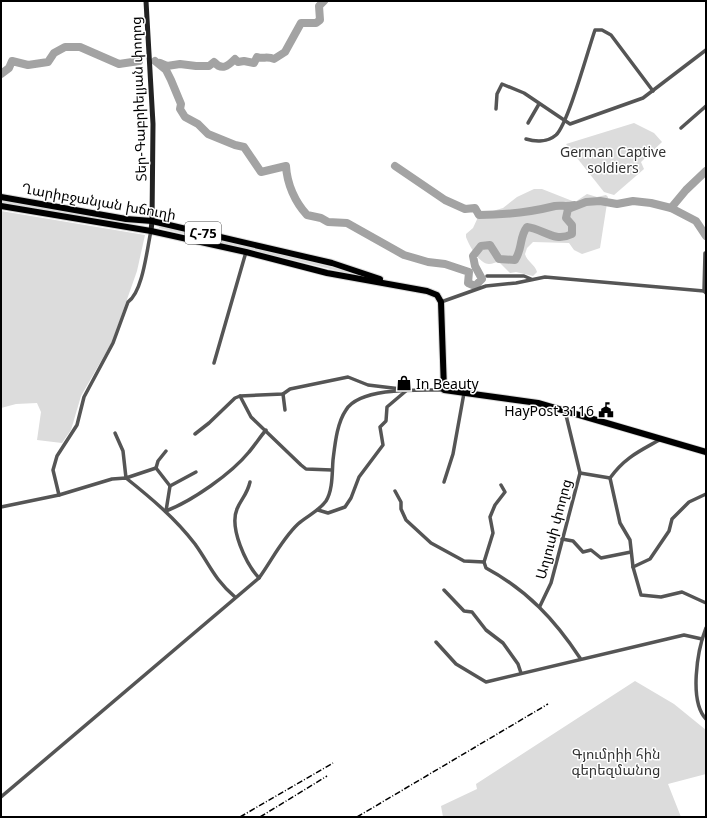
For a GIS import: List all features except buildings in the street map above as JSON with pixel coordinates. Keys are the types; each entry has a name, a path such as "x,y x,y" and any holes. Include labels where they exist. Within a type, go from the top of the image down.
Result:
{"highway":[{"name":"Ղարիբջանյան խճուղի","path":"1,197 126,219 152,221 332,263 401,286"},
{"name":"Ղարիբջանյան խճուղի","path":"1,206 151,231 246,252 327,273 427,291 436,295 440,302"},
{"path":"440,302 444,390 538,403 706,452"}],"main road":[{"name":"Տեր-Գաբրիելյան փողոց","path":"146,1 153,124 151,231"}],"street":[{"path":"526,139 538,142 556,135 565,120 595,30 602,30 611,35 653,91"},
{"path":"496,109 498,94 502,84 524,93 570,124 643,98 706,50"},
{"path":"528,124 539,104"},
{"path":"681,128 706,106"},
{"path":"59,495 53,470 57,456 77,425 84,397 113,343 128,302 133,299 142,273 151,231"},
{"path":"214,362 246,252"},
{"path":"440,302 486,286 516,283 545,277 613,282 705,292 704,252"},
{"path":"487,276 524,276 532,279"},
{"path":"195,434 235,398 240,396 283,394 290,389 348,377 368,385 407,390 444,390"},
{"path":"1,797 258,578 290,533 298,524 318,510 326,501 330,493 332,470 341,421 346,409 354,401 364,396 407,390"},
{"path":"318,510 328,513 345,507 351,498 359,477 383,444 380,427 386,421 387,407 407,390"},
{"path":"444,482 453,454 464,392"},
{"path":"283,394 285,410"},
{"path":"240,396 251,416 306,469 332,470"},
{"name":"Աղյուսի փողոց","path":"540,606 551,582 580,473 565,411"},
{"path":"166,511 176,507 217,480 248,453 266,430"},
{"path":"114,433 123,451 126,478 166,511 196,545 218,581 235,597"},
{"path":"662,439 630,456 618,467 610,478 620,523 630,540 633,567 641,595 661,597 682,592 706,603"},
{"path":"156,468 158,461 166,452"},
{"path":"1,507 59,495 112,479 126,478 156,468"},
{"path":"156,468 170,486 166,511"},
{"path":"170,486 196,472"},
{"path":"580,473 610,478"},
{"path":"250,482 245,497 237,509 235,521 236,532 242,549 252,571 258,578"},
{"path":"395,492 401,502 401,509 406,520 431,543 464,561 484,562 494,533 490,517 495,505 506,492 501,485"},
{"path":"633,567 650,559 670,531 672,519 688,502 706,494"},
{"path":"562,539 573,541 583,552 591,550 601,558 631,552"},
{"name":"Աղյուսի փողոց","path":"484,562 486,568 503,577 540,606 565,636 580,658"},
{"path":"444,590 464,611 472,612 486,630 503,643 518,664 521,673"},
{"path":"706,628 702,639 695,684 697,704 700,712 706,719"},
{"path":"436,642 456,664 486,682 580,658 684,635 702,639"}],"green space":[{"name":"German Captive soldiers","path":"634,123 654,133 662,142 641,162 644,169 614,195 604,192 566,144"},
{"path":"534,189 542,189 575,202 587,194 597,197 606,195 608,197 600,248 582,254 574,250 569,243 533,242 527,248 525,254 537,272 533,276 516,272 510,273 499,262 489,264 478,258 466,237 466,234 473,228 479,215 503,208 517,197"},
{"path":"1,200 127,222 127,225 1,203"},
{"path":"1,211 145,235 137,271 112,342 81,396 71,430 62,443 37,440 41,412 37,403 16,404 1,408"},
{"path":"159,225 348,271 347,273 159,228"},
{"name":"Գյումրիի հին գերեզմանոց","path":"635,681 674,704 706,730 706,774 668,784 681,817 443,817 441,806 477,789 476,784"}],"waterway":[{"path":"160,63 167,66 180,64 209,66 214,62 222,67 230,64 235,59 238,62 244,61 254,63 257,57 274,59 285,52 301,23 316,23 320,20 319,6 324,1"},
{"path":"1,74 9,68 12,61 28,65 48,62 54,53 65,47 80,47 119,64 139,61"},
{"path":"155,61 166,70 181,104 180,109 185,117 198,124 208,134 244,147 261,172 286,166 292,192 307,215 321,218 328,222 347,223 404,255 428,262 445,264 469,272 468,283 475,286 482,279 475,266 473,256 481,246 490,245 499,259 515,260 527,227 549,235 560,237 572,234 572,225 566,218 568,209 586,202 600,201 617,204 633,201 651,203 671,208 696,221 706,236"},
{"path":"395,166 445,200 465,209 475,208 479,215 518,213 555,206 574,205"},
{"path":"671,208 686,190 706,171"}],"railway":[{"path":"357,817 548,704"},
{"path":"240,817 333,763"},
{"path":"260,817 327,776"}],"place":[{"name":"In Beauty","path":"404,383"},
{"name":"HayPost 3116","path":"606,410"}]}
